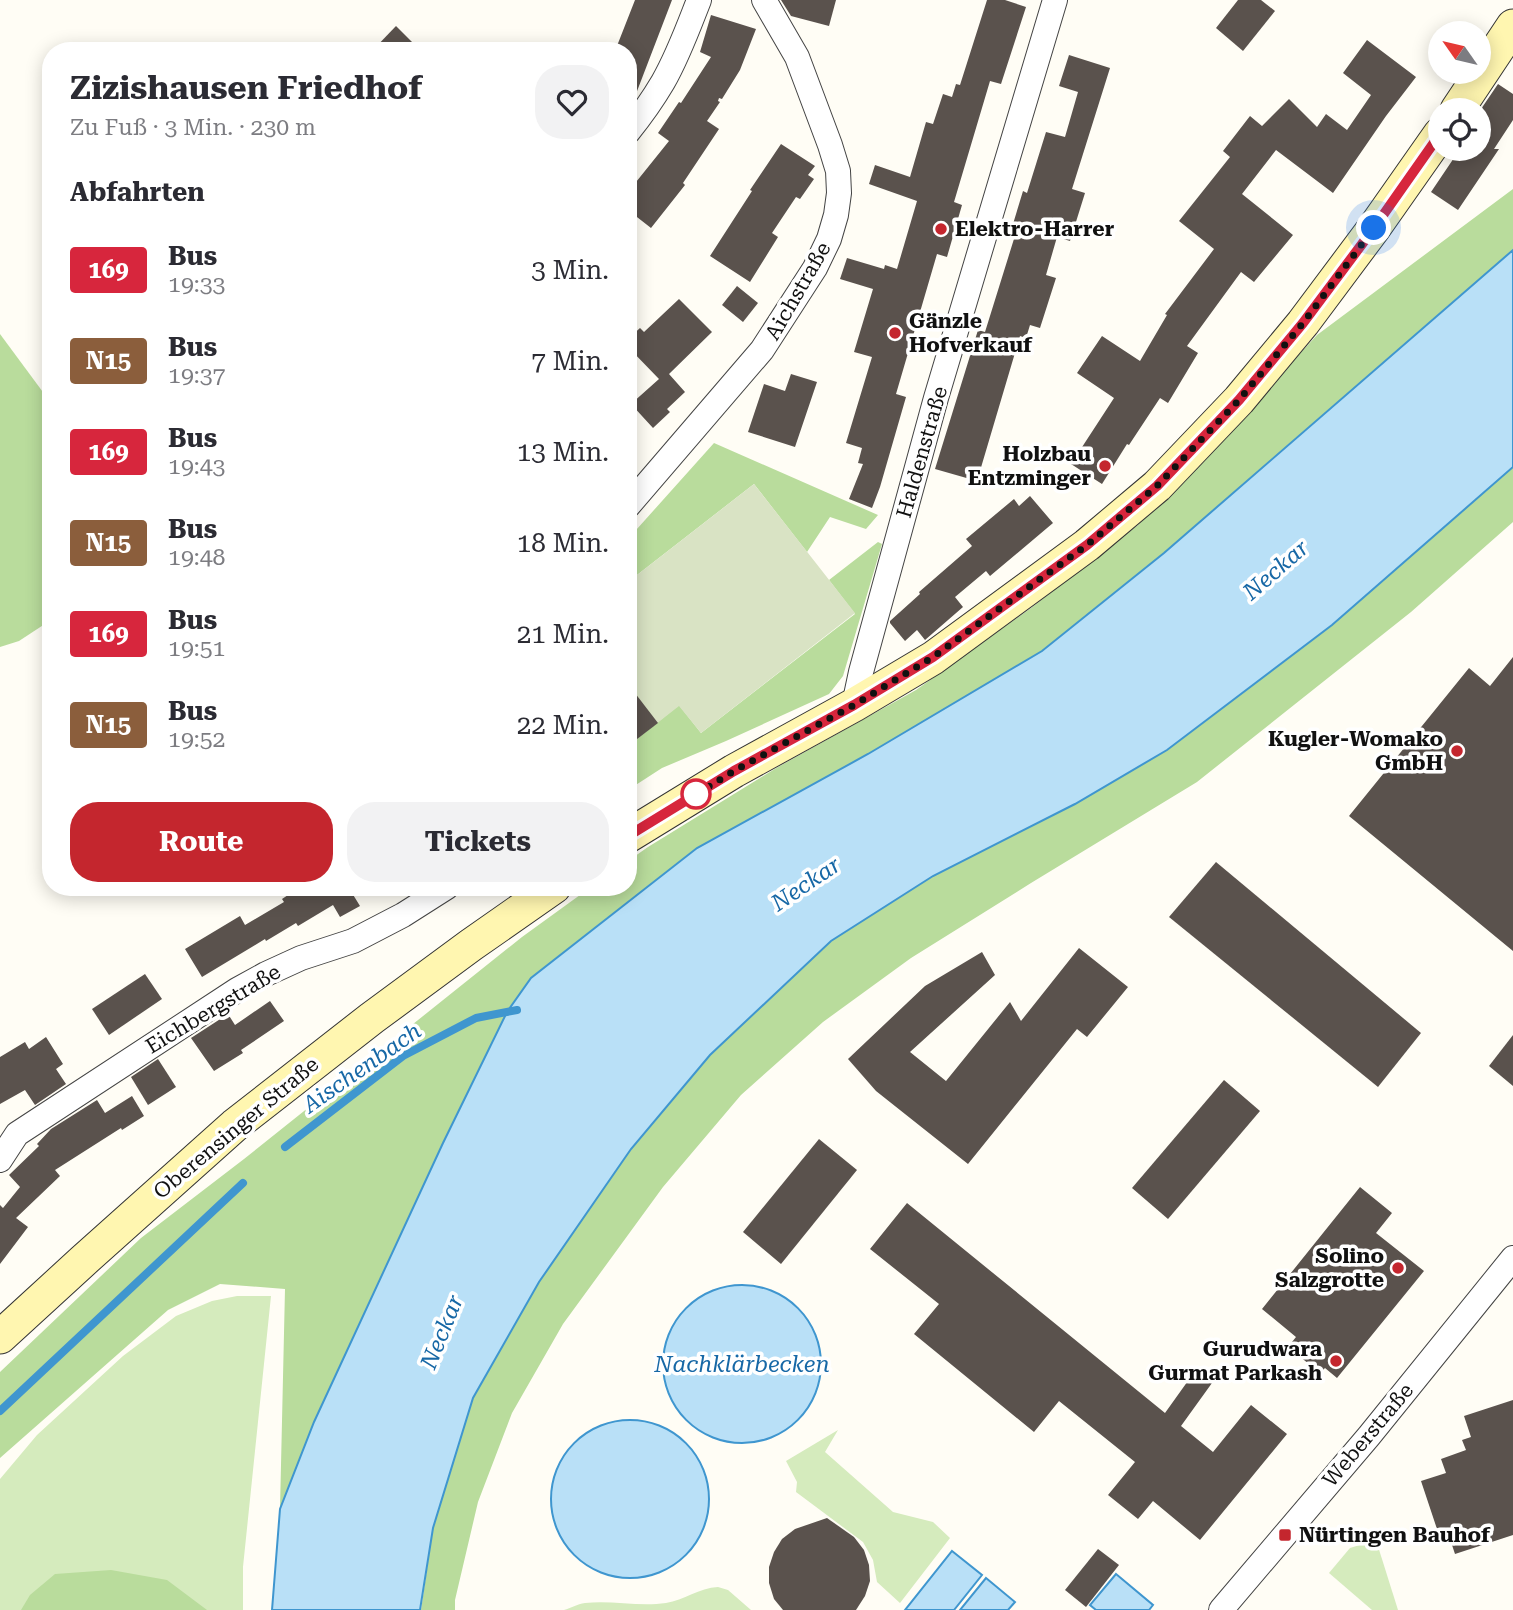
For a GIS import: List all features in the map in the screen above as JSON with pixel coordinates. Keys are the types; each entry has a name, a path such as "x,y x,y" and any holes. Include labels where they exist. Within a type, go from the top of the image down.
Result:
{"street":[{"path":"637,121 663,82 699,0"},
{"name":"Aichstraße","path":"637,496 762,350 815,268 829,239 836,215 838,172 830,145 797,57 764,0"},
{"name":"Haldenstraße","path":"854,705 936,398 1055,0"},
{"path":"1465,98 1513,26"},
{"path":"637,830 734,771 854,705 944,650 1087,545 1157,486 1239,400 1303,323 1428,151"},
{"name":"Eichbergstraße","path":"0,1160 8,1137 237,990 302,958 353,941 433,896"},
{"name":"Oberensinger Straße","path":"0,1337 235,1125 372,1018 541,896"},
{"name":"Weberstraße","path":"1221,1610 1369,1436 1513,1258"}],"green space":[{"path":"1513,189 1513,250 1164,553 1042,651 868,754 697,848 507,1012 443,1143 314,1422 280,1509 285,1289 220,1284 168,1310 0,1458 0,1372 141,1238 522,937 579,896 637,896 637,855 778,767 916,690 1031,608 1138,525 1205,457 1317,335"},
{"path":"0,334 42,391 42,626 19,641 0,647"},
{"path":"714,443 878,515 866,529 830,517 807,552 754,484 637,575 637,529"},
{"path":"1513,467 1513,522 1411,612 1197,782 911,958 823,1022 741,1095 663,1187 563,1324 512,1413 478,1502 455,1610 421,1610 433,1528 473,1398 539,1282 631,1149 710,1055 831,941 933,876 1075,804 1167,750 1332,625"},
{"path":"754,484 855,613 701,733 679,706 637,739 637,575"},
{"path":"878,542 882,544 843,676 829,694 662,768 637,784 637,739 679,705 701,733 855,614 829,580"},
{"path":"237,1296 271,1296 243,1567 243,1610 0,1610 0,1479 37,1435 123,1356 176,1316 212,1301"},
{"path":"838,1430 825,1452 893,1512 933,1522 950,1538 900,1603 877,1582 873,1560 863,1542 796,1492 797,1482 786,1461"},
{"path":"1376,1540 1398,1610 1372,1610 1329,1573 1350,1548"},
{"path":"111,1570 167,1580 207,1610 21,1610 30,1595 55,1574"},
{"path":"718,1587 728,1590 751,1610 564,1610 595,1602 666,1603"}],"water":[{"name":"Neckar","path":"1513,250 1513,467 1332,625 1167,750 1075,804 933,876 831,941 710,1055 631,1149 539,1282 473,1398 433,1528 420,1610 272,1610 280,1509 314,1422 443,1143 507,1012 531,978 697,848 868,754 1042,651 1164,553"},
{"name":"Nachklärbecken","path":"742,1285 772,1291 798,1308 815,1334 821,1364 815,1394 798,1420 772,1437 742,1443 712,1437 686,1420 669,1394 663,1364 669,1334 686,1308 712,1291"},
{"name":"Nachklärbecken","path":"630,1420 660,1426 686,1443 703,1469 709,1499 703,1529 686,1555 660,1572 630,1578 600,1572 574,1555 557,1529 551,1499 557,1469 574,1443 600,1426"},
{"path":"952,1551 982,1575 954,1610 905,1610"},
{"path":"1116,1574 1153,1605 1149,1610 1096,1610 1090,1605"},
{"path":"986,1578 1015,1602 1008,1610 960,1610"}],"building":[{"path":"635,0 672,0 637,91 637,42 619,42"},
{"path":"781,0 836,0 829,26 791,16"},
{"path":"987,0 1005,0 1026,7 1001,84 990,81 954,202 962,205 947,257 937,254 896,394 906,397 872,508 849,499 863,464 858,463 862,448 846,443 872,357 854,352 873,289 840,279 847,258 884,269 885,265 897,269 917,201 869,184 875,165 910,177 926,122 933,124 943,94 952,97 956,84 960,85"},
{"path":"1238,0 1261,0 1275,11 1243,51 1216,28"},
{"path":"711,15 756,29 740,70 722,99 719,98 720,102 707,121 719,129 683,183 685,185 651,228 637,217 637,181 669,141 658,133 711,57 700,52"},
{"path":"396,26 412,42 381,42"},
{"path":"1367,40 1416,77 1333,193 1276,150 1242,194 1293,235 1254,282 1241,272 1187,346 1198,353 1168,403 1160,398 1102,484 1071,464 1114,398 1077,373 1102,336 1140,361 1167,315 1165,314 1214,249 1179,221 1230,157 1223,151 1250,116 1262,126 1289,99 1317,127 1326,114 1347,130 1371,95 1343,73"},
{"path":"1069,55 1110,68 1072,189 1085,193 1070,241 1057,237 1046,275 1056,278 1040,328 1030,325 1026,338 1020,336 977,481 935,469 978,330 985,332 1018,226 1013,224 1023,191 1027,193 1046,132 1065,137 1078,92 1059,86"},
{"path":"1498,84 1513,94 1513,120 1494,149 1499,149 1491,161 1491,98 1488,98"},
{"path":"781,144 815,166 808,175 814,179 800,199 796,197 772,233 778,237 750,282 710,256"},
{"path":"1452,161 1491,161 1458,210 1431,192"},
{"path":"737,286 758,303 743,322 722,305"},
{"path":"679,299 712,332 669,374 685,392 667,409 670,412 653,428 637,411 637,399 659,379 637,356 637,331 640,328 644,332"},
{"path":"791,374 817,382 795,447 748,432 764,384 785,391"},
{"path":"1030,496 1053,523 990,576 986,571 955,597 963,607 925,640 917,630 905,641 890,621 972,546 966,539 1014,499 1019,506"},
{"name":"Kugler-Womako GmbH","path":"1513,657 1513,951 1349,816 1469,668 1490,686"},
{"path":"637,696 658,723 637,739"},
{"path":"1216,862 1421,1033 1378,1087 1169,917"},
{"path":"286,896 354,896 360,906 340,917 333,905 298,926 296,923 266,941 265,939 202,977 185,949 240,916 245,925 284,902 282,899"},
{"path":"1079,948 1128,987 1087,1037 1077,1029 968,1164 876,1091 848,1059 925,986 982,952 995,975 910,1052 946,1081 1010,1002 1021,1021"},
{"path":"145,974 162,999 109,1035 92,1009"},
{"path":"270,1001 284,1021 241,1050 243,1053 214,1071 191,1038 228,1014 235,1025"},
{"path":"1513,1035 1513,1086 1489,1066"},
{"path":"46,1037 63,1064 56,1069 66,1084 35,1105 25,1090 0,1104 0,1057 25,1042 29,1049"},
{"path":"158,1059 176,1087 148,1105 131,1077"},
{"path":"1224,1080 1260,1111 1168,1219 1132,1188"},
{"path":"132,1096 144,1116 55,1170 60,1176 16,1218 28,1227 0,1264 0,1205 3,1208 20,1187 9,1175 39,1146 37,1144 51,1129 97,1100 105,1113"},
{"path":"819,1139 857,1170 781,1264 743,1232"},
{"path":"1360,1187 1392,1213 1376,1233 1424,1271 1337,1378 1325,1368 1320,1373 1288,1347 1296,1337 1262,1309"},
{"path":"907,1203 1165,1413 1195,1371 1212,1383 1181,1426 1213,1452 1251,1405 1287,1434 1200,1540 1153,1501 1138,1519 1108,1495 1135,1462 1059,1401 1034,1432 914,1334 939,1304 870,1249"},
{"path":"1513,1400 1513,1535 1455,1554 1451,1542 1442,1544 1421,1481 1446,1473 1441,1459 1466,1450 1462,1440 1471,1437 1464,1416"},
{"path":"827,1518 854,1537 864,1550 870,1581 865,1596 856,1610 783,1610 774,1599 769,1583 769,1567 774,1552 782,1539 795,1529"},
{"path":"1098,1549 1119,1565 1086,1607 1065,1590"}],"waterway":[{"name":"Aischenbach","path":"285,1147 403,1056 476,1018 517,1010"},
{"name":"Aischenbach","path":"0,1411 243,1183"}],"bus line":[{"name":"169","path":"637,830 734,771 854,705 933,657 1087,545 1157,486 1239,400 1303,323 1428,151"}],"place":[{"name":"Elektro-Harrer","path":"941,229"},
{"name":"Gänzle Hofverkauf","path":"895,333"},
{"name":"Holzbau Entzminger","path":"1105,466"},
{"name":"Kugler-Womako GmbH","path":"1457,751"},
{"name":"Solino Salzgrotte","path":"1398,1268"},
{"name":"Gurudwara Gurmat Parkash","path":"1336,1361"},
{"name":"Nürtingen Bauhof","path":"1285,1535"}],"route":[{"path":"696,794 692,797 933,657 1087,545 1157,486 1239,400 1303,323 1374,228"}]}
